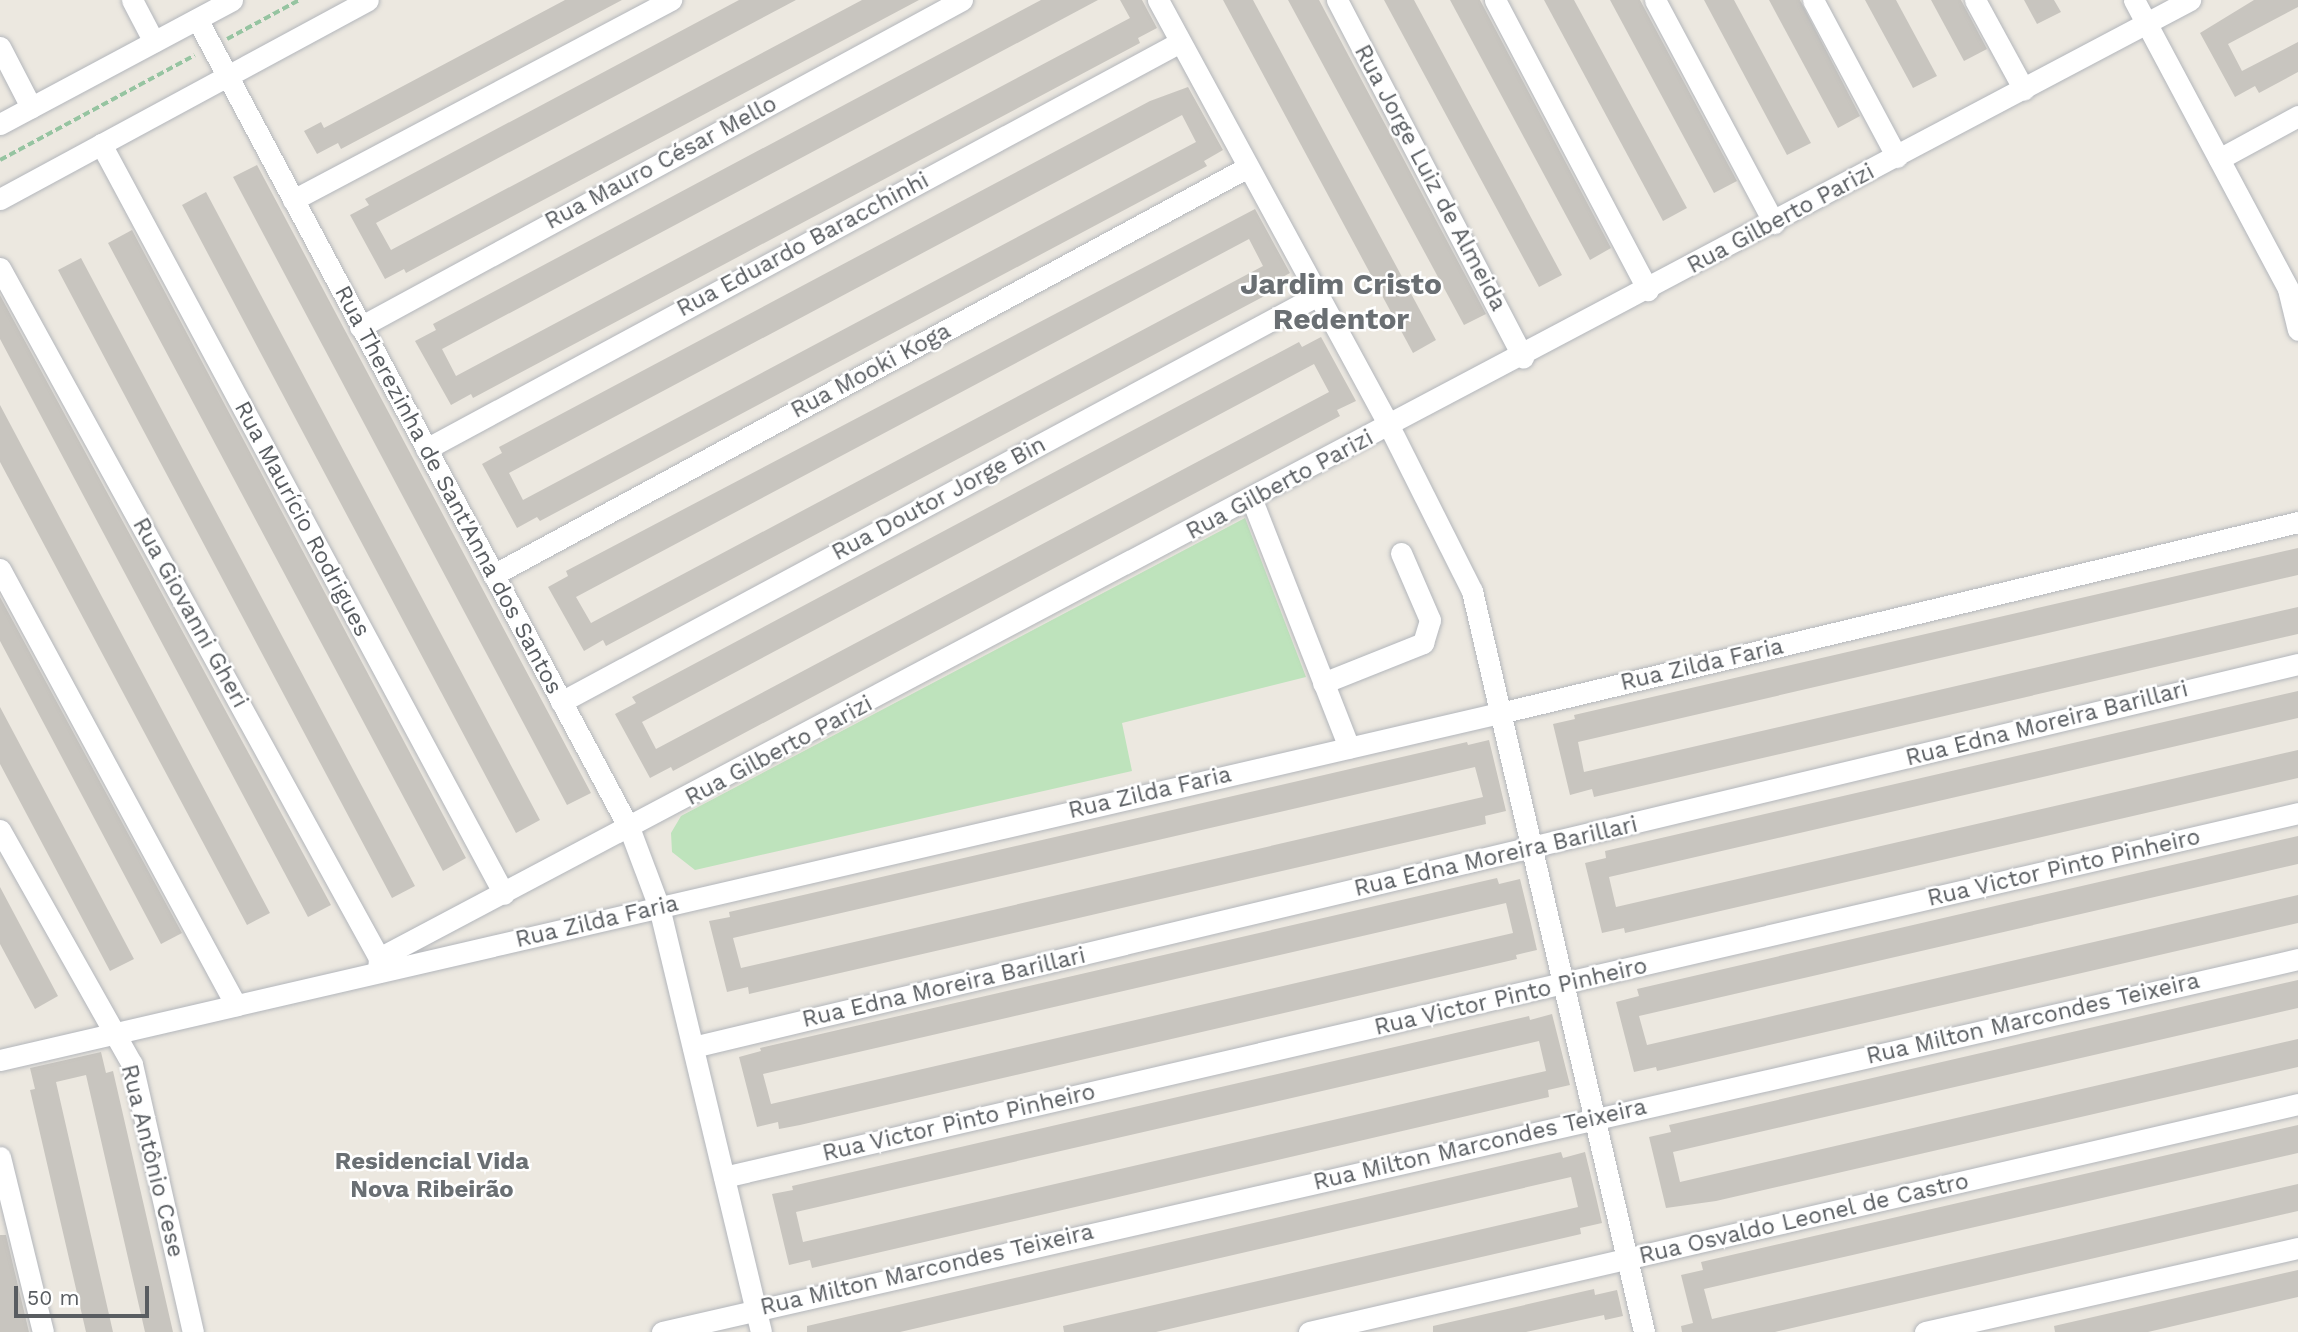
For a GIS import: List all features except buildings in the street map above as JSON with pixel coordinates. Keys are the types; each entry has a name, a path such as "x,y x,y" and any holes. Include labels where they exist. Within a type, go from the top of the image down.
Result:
{"street":[{"path":"132,0 154,41"},
{"path":"0,124 232,0"},
{"path":"0,199 368,0"},
{"path":"293,200 671,0"},
{"name":"Rua Mauro César Mello","path":"360,327 962,0"},
{"path":"1158,0 1390,428 1472,591 1644,1332"},
{"name":"Rua Jorge Luiz de Almeida","path":"1337,0 1523,356"},
{"path":"1495,0 1648,289"},
{"path":"1656,0 1774,223"},
{"path":"1813,0 1897,157"},
{"path":"1975,0 2024,90"},
{"path":"2134,0 2288,289 2298,330"},
{"name":"Rua Gilberto Parizi","path":"379,965 504,894 1390,428 2190,0"},
{"name":"Rua Therezinha de Sant'Anna dos Santos","path":"197,19 630,830 659,907 761,1332"},
{"name":"Rua Eduardo Baracchinhi","path":"426,449 1180,42"},
{"path":"0,47 31,107"},
{"path":"2219,159 2298,116"},
{"name":"Rua Maurício Rodrigues","path":"101,144 504,894"},
{"name":"Rua Mooki Koga","path":"493,575 1248,167"},
{"name":"Rua Giovanni Gheri","path":"0,268 379,965"},
{"name":"Rua Doutor Jorge Bin","path":"561,702 1318,295"},
{"path":"1252,500 1349,748"},
{"name":"Rua Zilda Faria","path":"0,1060 236,1005 379,965 659,907 1349,748 2298,522"},
{"path":"1323,683 1423,643 1430,620 1401,553"},
{"path":"0,569 236,1005"},
{"name":"Rua Edna Moreira Barillari","path":"693,1047 2298,664"},
{"name":"Rua Victor Pinto Pinheiro","path":"724,1177 1564,985 2298,813"},
{"name":"Rua Antônio Cese","path":"0,830 112,1034 132,1064 193,1332"},
{"name":"Rua Milton Marcondes Teixeira","path":"662,1332 2298,959"},
{"name":"Rua Osvaldo Leonel de Castro","path":"1309,1332 1628,1261 2298,1104"},
{"path":"0,1157 43,1332"},
{"path":"1925,1332 2298,1248"}],"path":[{"path":"0,160 299,0"}],"green space":[{"path":"1245,518 1306,677 1122,723 1132,771 695,870 672,852 671,833 681,816"}],"district":[{"name":"Jardim Cristo Redentor","path":"1341,301"},
{"name":"Residencial Vida Nova Ribeirão","path":"432,1176"}]}
